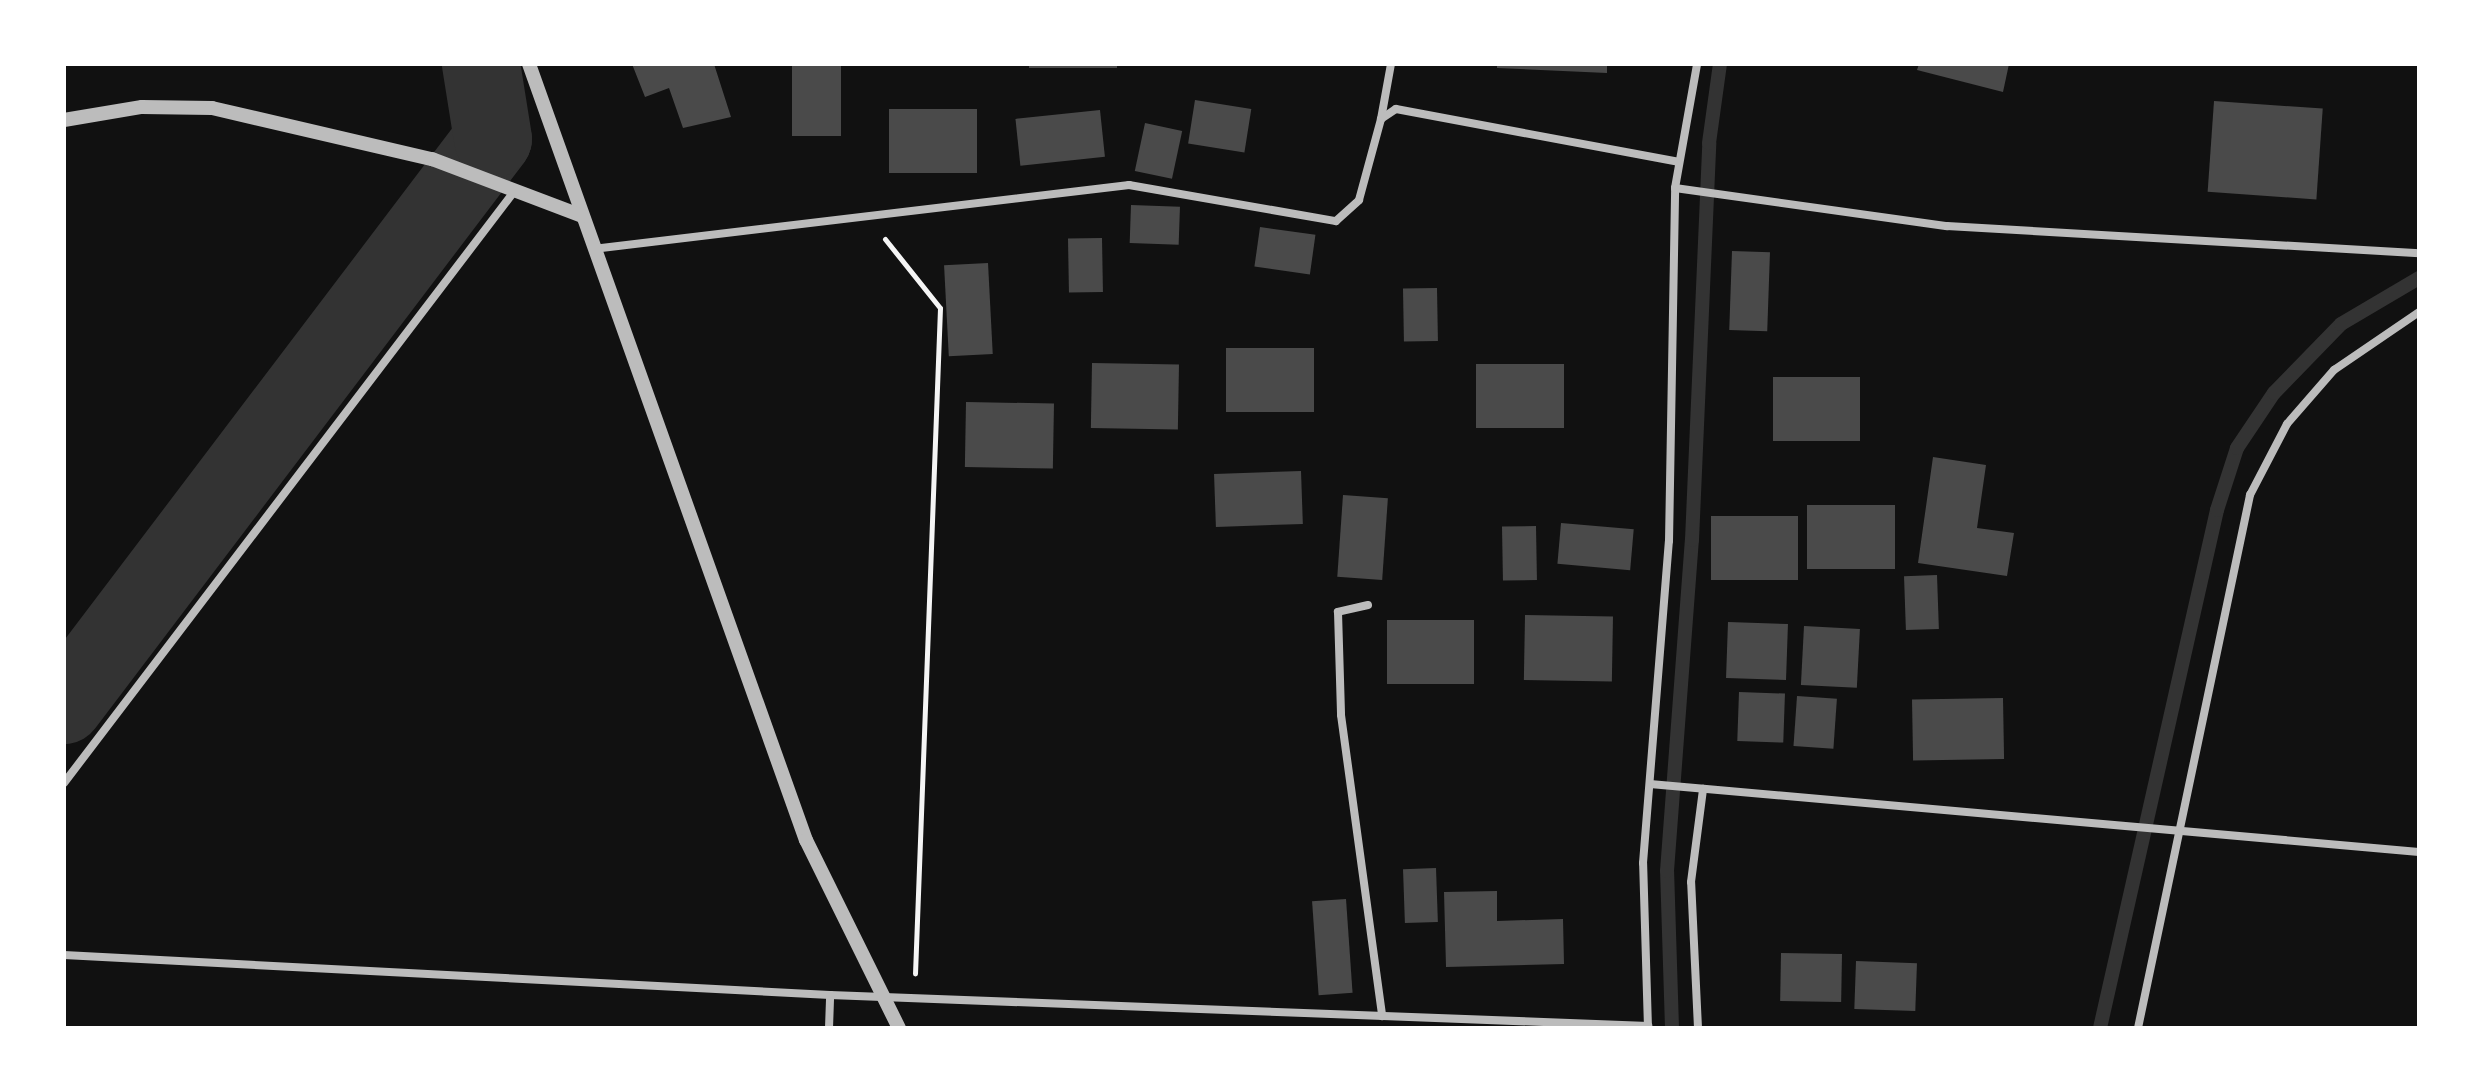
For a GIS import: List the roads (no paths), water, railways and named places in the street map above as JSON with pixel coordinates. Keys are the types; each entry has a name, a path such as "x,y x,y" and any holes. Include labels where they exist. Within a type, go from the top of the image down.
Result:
{"street":[{"path":"529,64 806,840 899,1028"},
{"path":"593,249 1129,185 1336,221 1359,200 1381,119 1391,64"},
{"path":"64,955 914,999 1648,1027 1643,863 1669,541 1675,188 1697,64"},
{"path":"64,120 142,107 212,108 375,144 516,189 582,216"},
{"path":"1381,119 1396,109 1678,162"},
{"path":"1675,188 1947,226 2419,253"},
{"path":"64,783 516,189"},
{"path":"2138,1028 2250,495 2287,424 2334,370 2419,312"},
{"path":"1368,605 1338,612 1341,715 1382,1016"},
{"path":"1650,784 2178,836 2419,852"},
{"path":"1698,1028 1691,882 1703,789"},
{"path":"829,1028 830,995"}],"waterway":[{"path":"64,705 493,139 481,64"},
{"path":"1672,1028 1667,871 1692,540 1709,143 1720,64"},
{"path":"2100,1028 2217,510 2237,448 2274,393 2341,324 2419,278"}]}
